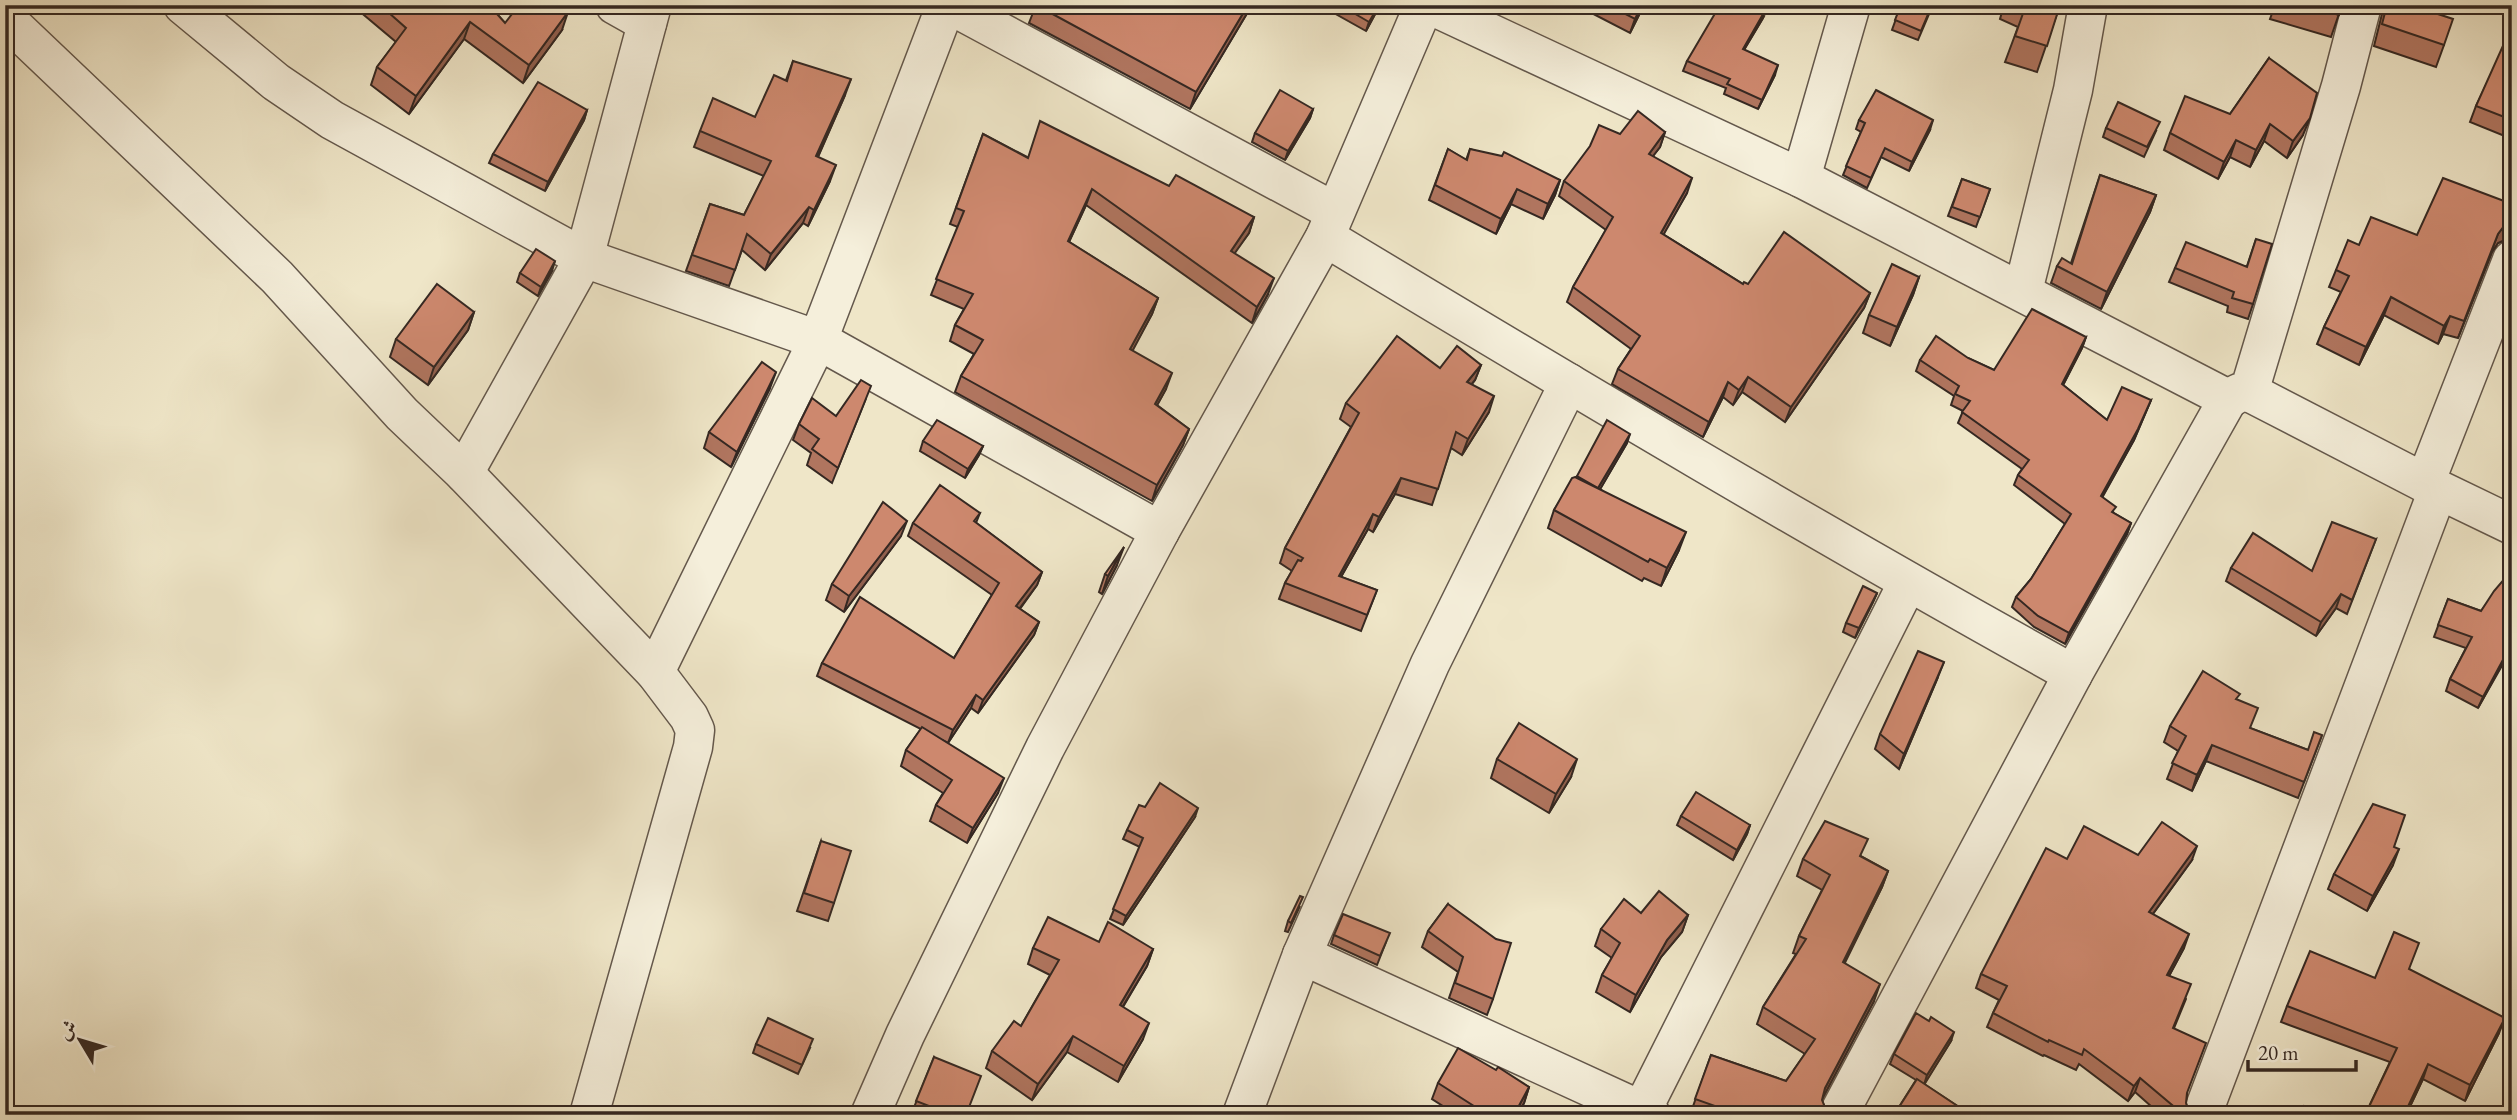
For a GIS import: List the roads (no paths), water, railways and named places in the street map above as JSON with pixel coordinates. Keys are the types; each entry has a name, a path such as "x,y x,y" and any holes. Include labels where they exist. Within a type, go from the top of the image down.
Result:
{"street":[{"path":"183,5 276,82 332,120 584,258 818,340 1160,531"},
{"path":"655,672 818,340 948,5 1330,224 1569,383 1908,582 2073,674"},
{"path":"870,1115 905,1035 1045,748 1160,531 1330,224 1424,5"},
{"path":"1430,5 1801,178 2023,291 2512,526"},
{"path":"1801,178 1851,5"},
{"path":"2023,291 2073,90 2088,5"},
{"path":"1838,1115 2073,674 2239,395 2341,86 2362,5"},
{"path":"464,473 584,258 638,11"},
{"path":"5,18 277,277 402,414 464,473 655,672 695,730 693,747 589,1115"},
{"path":"2202,1115 2512,260"},
{"path":"1242,1115 1302,955 1430,664 1569,383"},
{"path":"1302,955 1635,1111 1908,582"}]}
